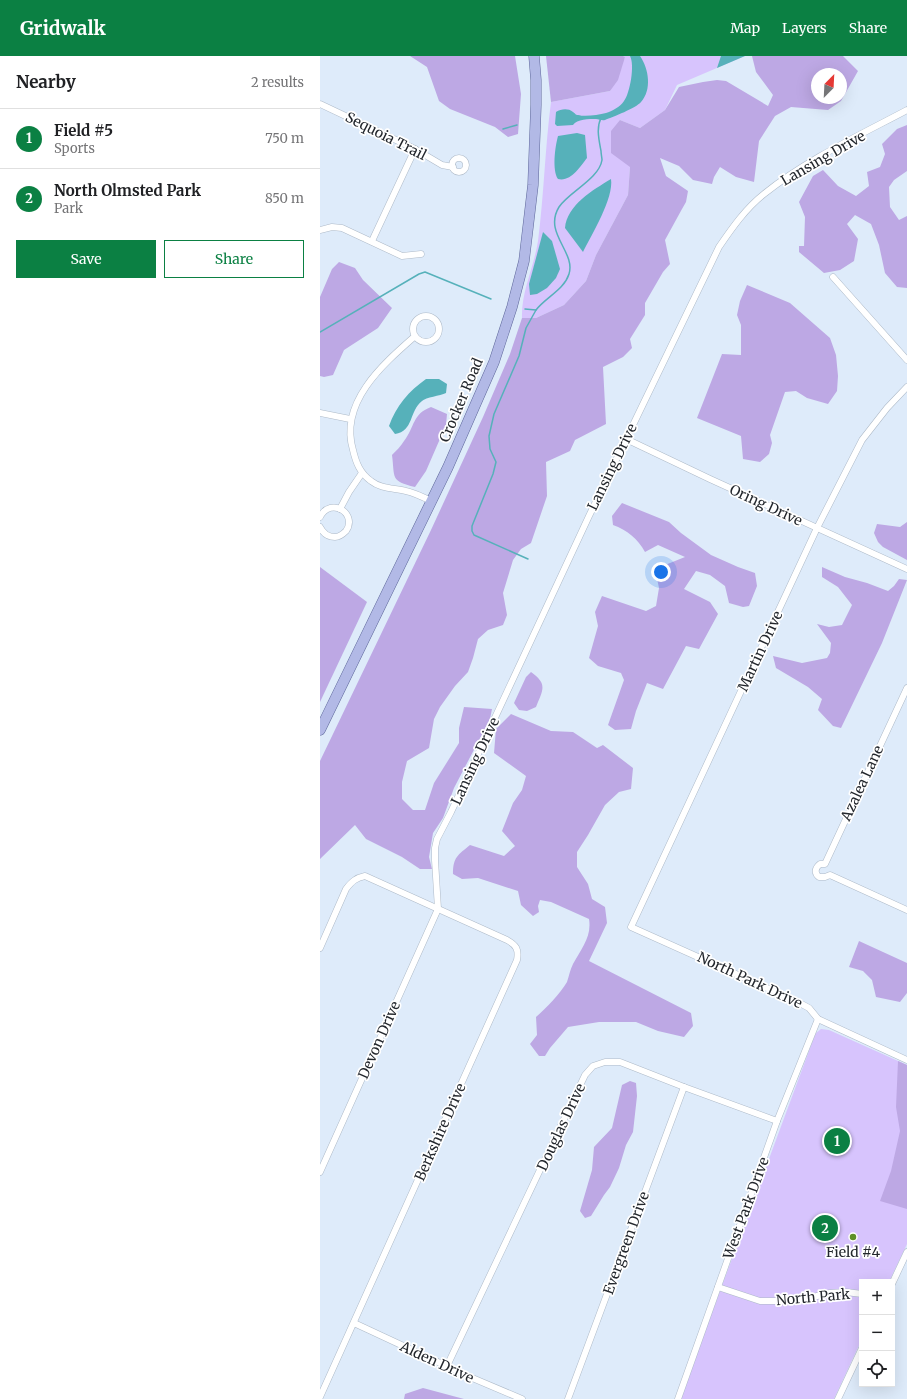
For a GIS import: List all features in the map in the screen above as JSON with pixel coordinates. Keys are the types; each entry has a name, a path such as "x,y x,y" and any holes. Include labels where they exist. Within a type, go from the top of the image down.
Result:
{"main road":[{"name":"Crocker Road","path":"320,730 448,467 494,362 512,307 524,262 533,185 536,105 534,56"}],"street":[{"name":"Sequoia Trail","path":"320,104 415,149 442,165 453,167"},
{"name":"Lansing Drive","path":"438,909 435,860 437,839 626,439 719,247 732,227 764,194 805,165 907,110"},
{"path":"372,241 415,149"},
{"path":"320,230 332,227 342,228 402,256 421,254"},
{"path":"833,277 907,360"},
{"path":"428,316 436,320 439,333 434,340 421,342 414,337 412,328 413,324 419,317 428,316"},
{"path":"414,337 385,363 362,393 353,409 350,419 351,446 356,463 362,473 372,482 383,487 415,494 431,501"},
{"name":"Martin Drive","path":"632,927 817,528 862,440 887,408 907,387"},
{"path":"320,413 350,419"},
{"name":"Oring Drive","path":"626,439 907,569"},
{"path":"340,509 362,473"},
{"path":"320,517 326,510 331,508 340,509 349,520 349,525 340,536 326,535 320,527"},
{"name":"Azalea Lane","path":"830,875 821,878 816,874 818,866 820,864 825,864 907,688"},
{"path":"825,864 830,869 830,875 907,910"},
{"path":"320,948 346,889 356,878 365,876 438,909"},
{"name":"Devon Drive","path":"320,1172 438,909"},
{"name":"Berkshire Drive","path":"320,1397 518,960 519,952 514,944 438,909"},
{"name":"North Park Drive","path":"632,927 796,1001 809,1008 818,1019 907,1060"},
{"name":"West Park Drive","path":"678,1399 777,1121 818,1019"},
{"name":"Douglas Drive","path":"447,1366 586,1075 593,1066 605,1062 620,1062 777,1121"},
{"name":"Evergreen Drive","path":"568,1399 684,1087"},
{"path":"894,1279 907,1252"},
{"name":"North Park","path":"718,1287 760,1301 796,1301 830,1293 846,1292 859,1294"},
{"name":"Alden Drive","path":"354,1323 501,1391 522,1399"},
{"path":"838,1399 861,1351"}],"shaded area":[{"path":"410,56 515,56 521,94 518,134 508,137 495,127 450,109 439,101 427,67"},
{"path":"546,56 625,57 618,80 610,91 551,102"},
{"path":"623,56 745,56 677,85 665,110 640,128 620,120 630,167 628,195 596,255 586,281 564,305 536,318 522,318 522,308 538,241 551,102 610,91 625,57"},
{"path":"752,56 843,56 858,71 847,90 847,68 811,68 811,104 837,104 828,110 791,107 775,116 759,141 754,182 736,177 720,167 712,184 693,180 679,166 660,158 666,176 688,191 686,202 665,240 670,264 663,272 645,303 645,315 630,339 632,348 623,357 603,367 606,424 575,440 570,451 546,462 547,496 531,543 521,549 513,560 503,593 507,615 503,625 488,630 478,639 468,672 455,686 440,707 434,719 429,748 407,761 402,782 402,799 413,810 425,810 434,783 459,743 459,728 464,707 492,709 490,719 454,788 443,818 433,833 429,857 432,869 420,869 402,857 366,839 355,825 320,859 320,761 431,530 483,417 510,354 522,318 536,318 564,305 586,281 596,255 628,195 630,167 611,153 611,131 620,120 640,128 665,110 679,87 717,80 726,81 768,106 773,95 756,72"},
{"path":"907,125 907,171 894,180 889,187 890,207 899,220 907,216 907,288 897,287 885,273 879,245 871,224 855,215 847,224 858,239 854,261 840,270 824,273 799,252 799,246 804,246 805,217 799,202 813,176 823,170 838,186 856,196 869,186 867,172 880,167 885,154 882,144 897,129"},
{"path":"339,262 355,268 363,280 392,308 378,328 344,350 333,375 324,377 320,376 320,297 332,269"},
{"path":"747,285 790,303 830,338 836,355 838,376 837,391 828,404 807,398 796,391 785,392 770,435 772,443 769,454 760,462 743,459 741,436 697,418 722,354 741,355 741,325 737,315 740,301"},
{"path":"431,407 447,414 446,425 426,471 415,487 401,483 394,474 392,455 408,436 414,421 420,413"},
{"path":"622,503 669,522 681,533 711,555 755,573 757,586 749,606 743,607 729,603 725,586 710,575 696,571 684,589 710,602 718,614 699,649 686,646 663,689 647,683 631,729 615,730 608,725 624,680 621,673 598,666 589,658 598,626 595,612 602,596 646,611 656,606 659,588 655,569 685,557 658,545 645,552 632,536 613,525 612,516"},
{"path":"907,522 907,560 883,547 878,542 874,533 877,524 900,527"},
{"path":"320,567 367,602 320,702"},
{"path":"822,567 845,577 888,591 899,579 907,580 882,643 841,728 833,726 818,710 822,699 808,687 776,668 773,656 802,663 827,658 830,653 831,643 817,624 829,627 842,625 852,605 838,587 822,577"},
{"path":"531,672 540,680 542,684 542,692 536,707 527,711 519,710 514,703 526,677"},
{"path":"511,714 551,731 573,732 597,748 603,745 633,768 631,789 619,792 605,805 577,852 577,867 588,884 592,899 605,907 607,923 589,961 691,1013 693,1026 684,1037 658,1031 636,1022 599,1022 568,1027 545,1056 539,1056 530,1044 537,1035 536,1017 557,996 567,982 572,966 589,932 589,919 551,902 540,900 538,906 539,912 533,916 521,905 518,891 478,878 462,879 453,874 455,860 462,851 470,845 504,856 515,846 502,831 513,803 522,790 526,776 494,753 496,729"},
{"path":"859,941 907,963 907,993 900,1002 876,997 872,980 863,971 849,967"},
{"path":"821,1029 829,1030 907,1065 907,1244 890,1279 859,1279 859,1345 834,1399 680,1399 813,1040 816,1033"},
{"path":"898,1061 907,1065 907,1209 880,1201 891,1171 900,1131 896,1107"},
{"path":"630,1081 636,1083 637,1096 633,1132 626,1145 619,1168 610,1187 591,1216 585,1218 580,1211 592,1170 594,1147 612,1128 622,1085"},
{"path":"423,1388 464,1399 404,1399 405,1394"}],"water":[{"path":"630,56 640,56 646,67 648,86 647,92 641,102 630,110 605,120 583,120 573,125 557,126 555,124 556,112 560,110 569,110 576,115 592,116 606,113 620,105 624,101 630,86 632,66"},
{"path":"721,56 745,56 717,68"},
{"path":"577,133 585,135 587,158 571,176 558,179 555,170 555,152 558,136"},
{"path":"611,179 611,187 606,206 583,252 565,228 570,212 589,193"},
{"path":"543,232 552,241 560,269 556,278 547,288 537,294 530,295 529,284"},
{"path":"426,379 439,379 447,384 446,393 427,398 422,401 418,405 405,429 395,434 389,426 395,412 409,394"}],"waterway":[{"path":"525,309 536,310 567,280 570,266 557,234 555,216 559,207 564,201 590,179 600,167 602,160 598,130 601,118"},
{"path":"503,129 517,125"},
{"path":"320,332 419,274 425,272 491,299"},
{"path":"528,559 474,535 472,526 493,474 496,462 490,449 489,436 494,414 519,356 526,328 536,310"}],"place":[{"name":"Field #5","path":"837,1141"},
{"name":"North Olmsted Park","path":"825,1228"},
{"name":"Field #4","path":"853,1237"}]}
